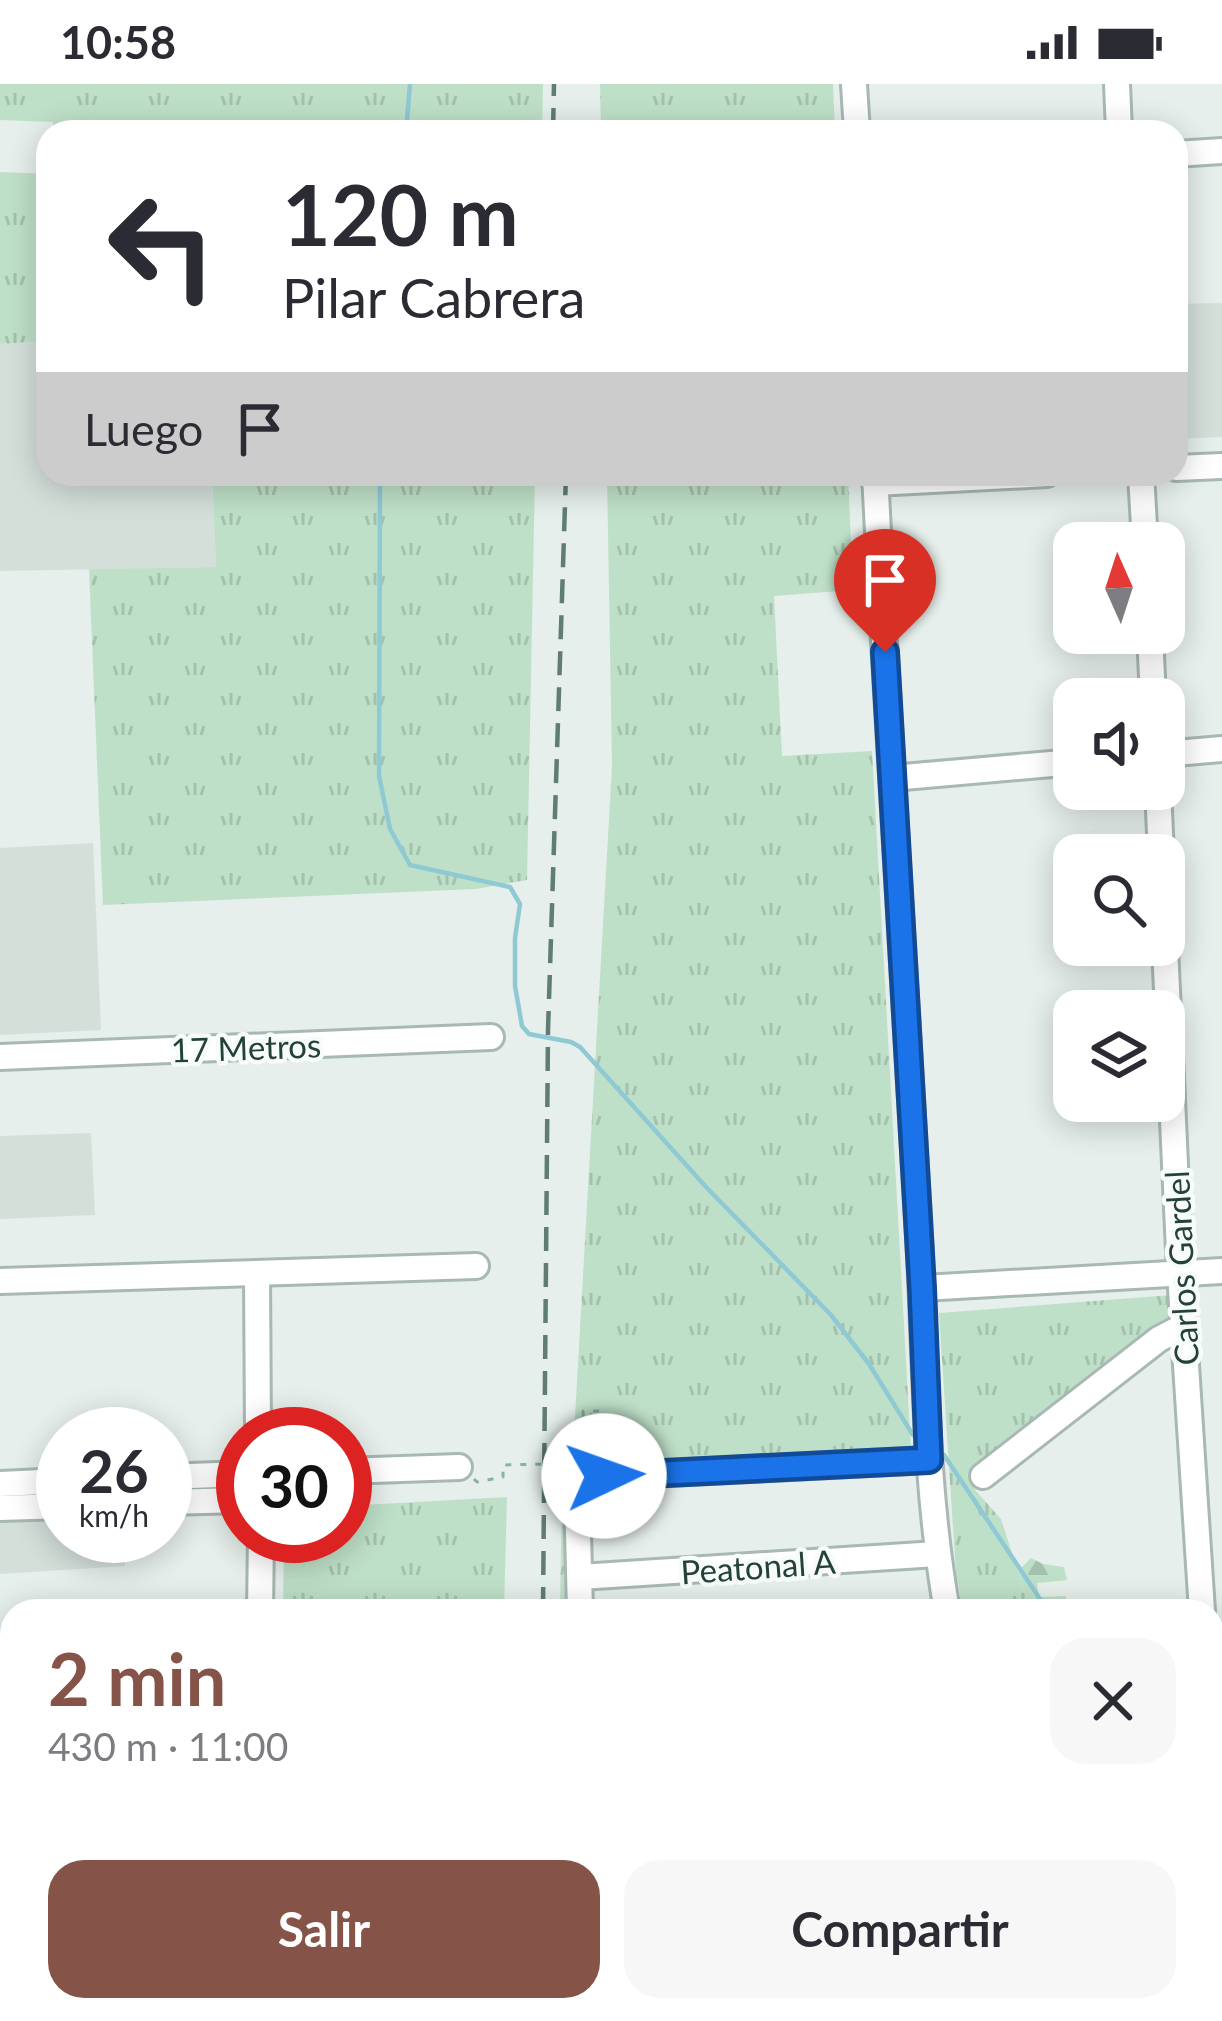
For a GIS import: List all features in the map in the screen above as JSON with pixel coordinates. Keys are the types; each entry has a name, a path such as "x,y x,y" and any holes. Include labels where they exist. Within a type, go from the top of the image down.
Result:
{"street":[{"path":"854,84 856,120"},
{"path":"1117,84 1118,120"},
{"path":"1188,153 1222,152"},
{"path":"1188,467 1222,466"},
{"path":"875,486 929,1458 945,1599"},
{"path":"1143,486 1144,522"},
{"path":"1185,752 1222,749"},
{"path":"892,778 1053,764"},
{"name":"Carlos Gardel","path":"1166,966 1201,1599"},
{"name":"17 Metros","path":"0,1058 491,1037"},
{"path":"0,1281 476,1266"},
{"path":"922,1288 1222,1271"},
{"path":"257,1273 258,1407"},
{"path":"982,1476 1159,1339 1184,1326"},
{"path":"580,1599 577,1492 592,1480 929,1458"},
{"path":"372,1470 459,1467"},
{"path":"0,1484 36,1482"},
{"path":"0,1508 36,1507"},
{"name":"Peatonal A","path":"580,1577 937,1554"},
{"path":"260,1599 261,1563"}],"path":[{"path":"459,1467 477,1482 503,1477 503,1465 571,1461 585,1455 583,1411 600,1411 592,1480"}],"shaded area":[{"path":"1222,303 1222,437 1188,438 1188,304"},
{"path":"36,342 36,486 213,486 216,567 0,571 0,344"},
{"path":"93,843 101,1030 0,1035 0,848"},
{"path":"91,1133 95,1215 0,1219 0,1136"},
{"path":"36,1517 36,1563 125,1566 0,1574 0,1519"}],"green space":[{"path":"0,84 543,84 542,120 0,120"},
{"path":"600,84 833,84 834,120 601,120"},
{"path":"0,172 36,174 36,342 0,344"},
{"path":"213,486 535,486 527,880 476,889 103,905 89,569 216,567"},
{"path":"607,486 849,486 853,590 774,596 782,756 872,751 911,1450 581,1467 574,1434 612,766"},
{"path":"1172,1295 1173,1318 967,1475 1001,1519 1027,1599 961,1599 939,1313"},
{"path":"562,1483 568,1486 571,1599 560,1599"},
{"path":"507,1497 504,1599 283,1599 284,1563 372,1563 372,1504"},
{"path":"1031,1558 1064,1567 1067,1580 1037,1583 1039,1597 1065,1599 1027,1599 1018,1571"}],"waterway":[{"path":"407,120 410,84"},
{"path":"380,486 379,776 390,829 410,865 510,887 520,904 515,986 522,1026 529,1034 580,1047 707,1188 831,1315 917,1438"},
{"path":"937,1450 1040,1599"}],"railway":[{"path":"553,120 554,84"},
{"path":"543,1599 548,1030 566,486"}],"route":[{"path":"604,1476 929,1460 885,652"}]}
